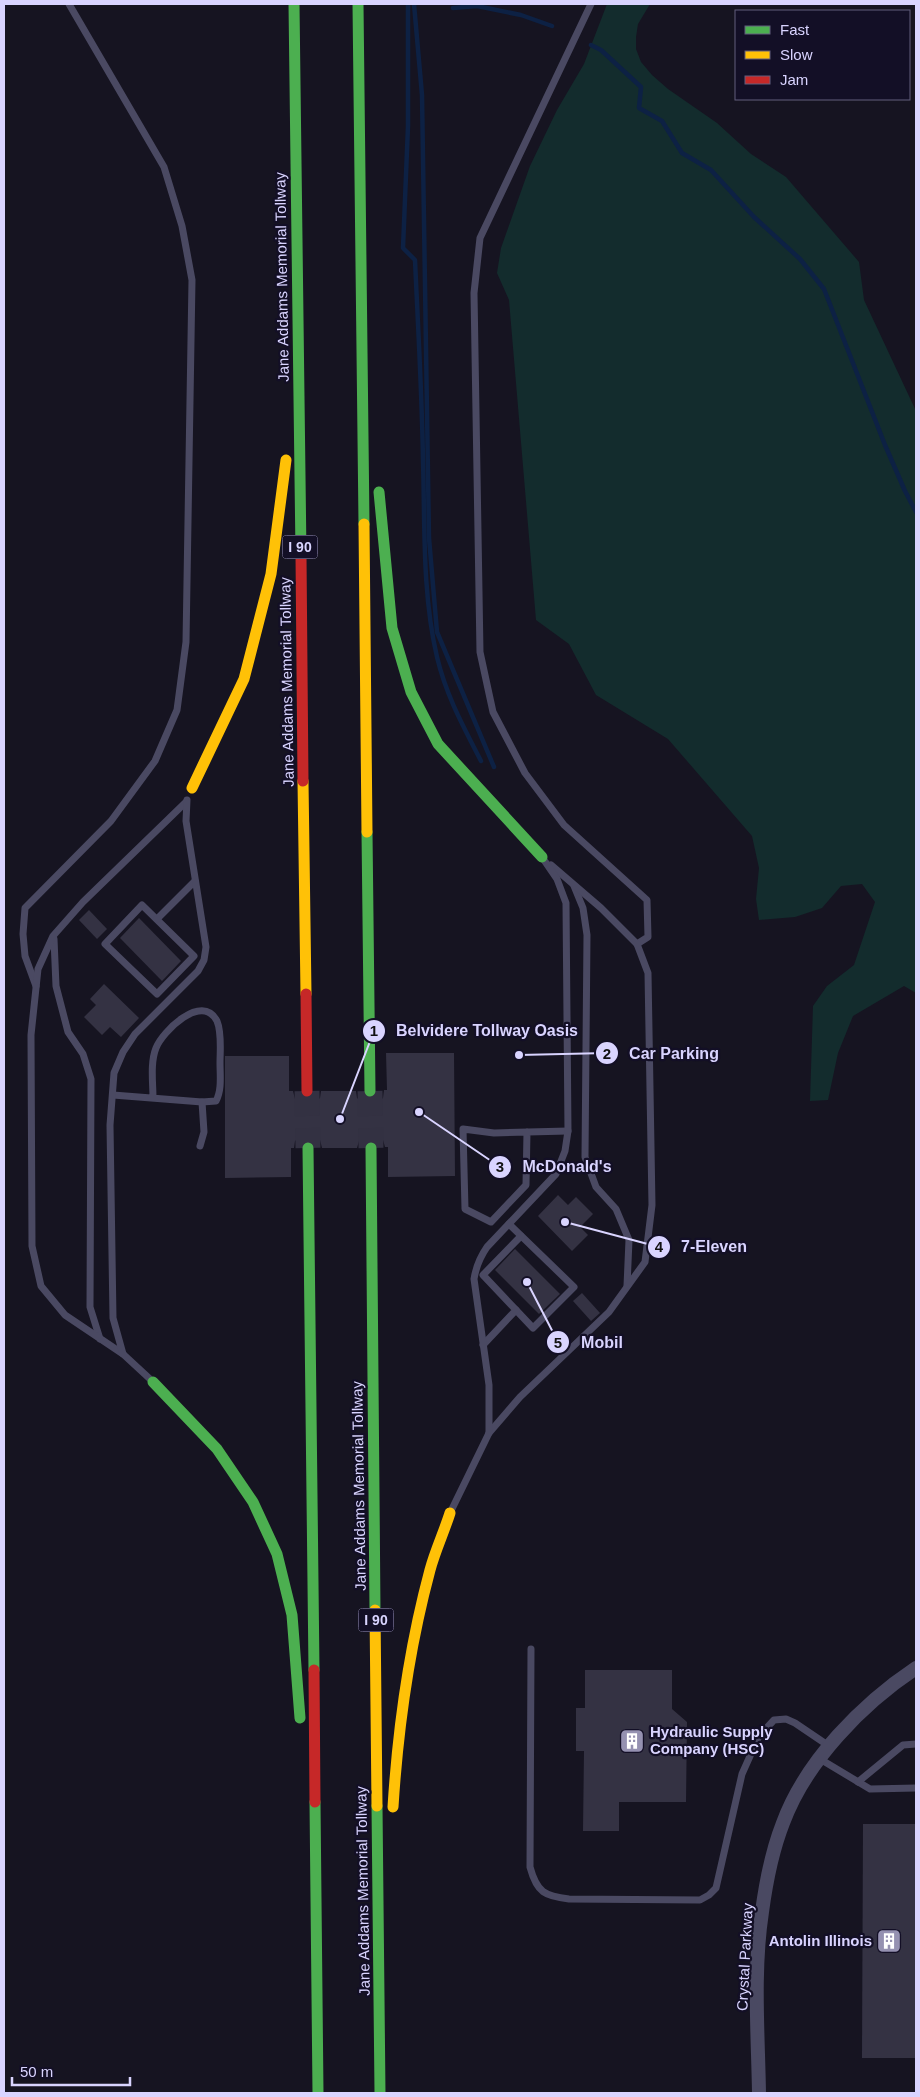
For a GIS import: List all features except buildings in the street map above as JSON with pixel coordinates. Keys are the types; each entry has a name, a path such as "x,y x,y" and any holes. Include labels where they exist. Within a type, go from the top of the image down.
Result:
{"highway":[{"name":"Jane Addams Memorial Tollway","path":"294,4 307,1091"},
{"path":"358,4 362,224 370,1091"},
{"path":"362,224 375,435"},
{"path":"192,788 244,679 271,574 287,443 297,256"},
{"path":"379,484 392,628 411,692 438,744 542,857"},
{"path":"308,1148 318,2093"},
{"name":"Jane Addams Memorial Tollway","path":"371,1148 380,2093"},
{"path":"153,1382 217,1449 253,1502 277,1554 292,1615 300,1726"},
{"path":"392,1817 396,1749 412,1642 428,1577 450,1514"},
{"path":"303,1773 318,2075"},
{"path":"380,2031 389,1866"}],"street":[{"name":"Crystal Parkway","path":"759,2093 759,1955 762,1912 773,1854 783,1823 796,1795 829,1746 852,1720 891,1685 916,1668"}],"lane":[{"path":"36,986 25,956 23,934 25,908 112,821 155,761 176,710 186,642 192,280 182,226 164,166 69,4"},
{"path":"591,4 480,238 474,293 480,652 493,712 525,773 564,825 647,900 648,937 637,944"},
{"path":"153,1382 123,1354 65,1315 42,1286 32,1246 31,1035 38,969 54,936 83,902 186,802 192,788"},
{"path":"123,1354 113,1318 110,1132 114,1073 123,1052 135,1034 198,971 204,960 206,947 186,821 186,802"},
{"path":"450,1514 489,1433 520,1397 609,1312 645,1262 652,1205 648,972 637,944 601,908 542,857"},
{"path":"489,1433 489,1384 474,1279 476,1270 480,1257 487,1247 556,1174 566,1151 568,1131 566,903 557,879 542,857"},
{"path":"157,919 195,881"},
{"path":"573,884 583,908 587,935 585,1157 596,1187 616,1209 629,1240 627,1286"},
{"path":"157,994 194,956 142,906 106,944 167,1004"},
{"path":"54,936 56,986 68,1032 83,1054 91,1079 90,1307 100,1340"},
{"path":"113,1095 211,1103 216,1101 219,1096 220,1038 217,1022 213,1016 193,1011 183,1017 156,1048 154,1056 153,1098"},
{"path":"200,1146 204,1132 202,1102"},
{"path":"527,1132 526,1185 491,1222 465,1209 464,1129 494,1133 527,1132 568,1131"},
{"path":"509,1224 574,1288 534,1328 483,1275 521,1236"},
{"path":"483,1345 516,1310"},
{"path":"531,1649 530,1868 534,1882 548,1896 569,1899 700,1900 716,1888 742,1774 759,1736 774,1720 786,1719 829,1746"},
{"path":"858,1782 903,1745 916,1744"},
{"path":"820,1759 870,1789 916,1788"}],"green space":[{"path":"607,4 650,4 638,24 636,49 641,62 668,89 717,123 751,154 786,177 859,262 864,300 916,411 916,993 904,986 853,1016 838,1053 828,1100 810,1101 813,1006 827,986 854,965 875,902 862,884 841,886 822,908 795,917 759,920 756,899 759,868 752,836 668,739 596,695 569,644 536,620 509,300 497,273 501,248 530,166 557,110 584,64"}],"waterway":[{"path":"408,4 408,126 403,248 415,260 422,411 425,559 429,608 437,657 445,684 481,761"},
{"path":"414,4 422,95 429,538 437,632 494,767"},
{"path":"453,8 477,6 521,15 552,26"},
{"path":"591,45 601,50 641,87 639,108 662,121 682,153 711,170 754,217 800,259 824,289 885,445 916,512"}],"tunnel":[{"path":"307,1091 308,1148"},
{"path":"370,1091 371,1148"}],"traffic: fast":[{"path":"294,4 301,555"},
{"path":"358,4 364,524"},
{"path":"379,492 392,628 411,692 438,744 542,857"},
{"path":"367,832 370,1091"},
{"path":"308,1148 314,1670"},
{"path":"371,1148 375,1610"},
{"path":"153,1382 217,1449 253,1502 277,1554 292,1615 300,1718"},
{"path":"315,1802 318,2093"},
{"path":"377,1806 380,2093"}],"traffic: slow":[{"path":"192,788 244,679 271,574 286,460"},
{"path":"364,524 367,832"},
{"path":"303,781 306,994"},
{"path":"393,1807 401,1717 410,1658 432,1563 450,1513"},
{"path":"375,1610 377,1806"}],"traffic: jam":[{"path":"301,555 303,781"},
{"path":"306,994 307,1091"},
{"path":"314,1670 315,1802"}],"place":[{"name":"Car Parking","path":"519,1055"},
{"name":"McDonald's","path":"419,1112"},
{"name":"Belvidere Tollway Oasis","path":"340,1119"},
{"name":"7-Eleven","path":"565,1222"},
{"name":"Mobil","path":"527,1282"},
{"name":"Hydraulic Supply Company (HSC)","path":"632,1741"},
{"name":"Antolin Illinois","path":"889,1941"}]}
